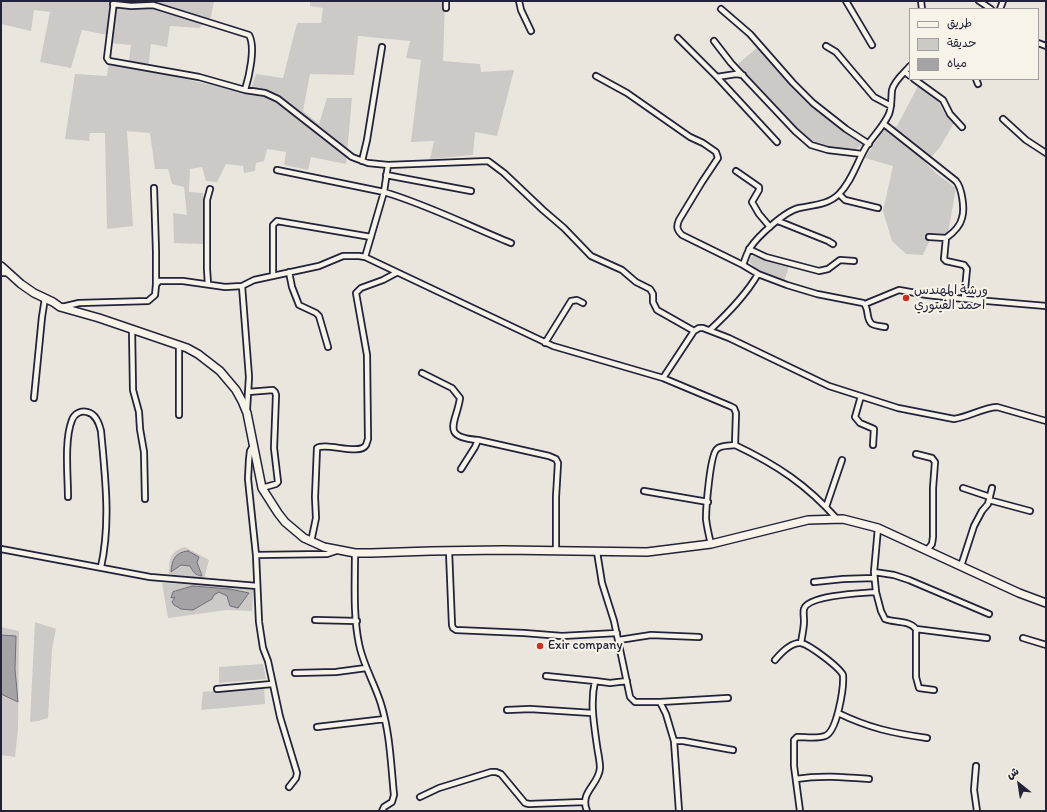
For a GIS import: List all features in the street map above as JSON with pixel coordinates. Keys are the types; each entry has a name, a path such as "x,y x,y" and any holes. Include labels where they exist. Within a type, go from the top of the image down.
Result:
{"main road":[{"path":"1,266 4,273 60,307 99,318 179,346 198,354 220,371 236,390 247,413 262,488 285,522 304,538 324,547 355,553 449,551 647,552 711,544 770,530 796,522 814,519 838,519 878,528 1019,593 1046,603"}],"street":[{"path":"446,1 446,8"},
{"path":"519,1 521,10 530,31"},
{"path":"846,1 872,44"},
{"path":"979,1 990,8"},
{"path":"245,90 250,75 252,43 249,35 153,5 131,6 114,3 107,58 109,61 177,72 245,90 265,93 278,99 344,152 362,161 388,165 488,161 504,173 564,228 591,256 622,270 636,282 650,289 653,294 652,302 657,310 694,331"},
{"path":"721,8 750,34 793,83 813,103 846,129 869,144"},
{"path":"678,38 717,77 777,142"},
{"path":"714,41 729,58 731,63 794,131 811,146 828,150 862,154"},
{"path":"826,46 836,52 874,97 891,106"},
{"path":"362,161 367,140 382,47"},
{"path":"743,265 749,249 757,238 788,213 798,208 822,203 839,194 855,170 862,154 884,124 891,106 893,89 897,81 909,67"},
{"path":"904,72 909,75"},
{"path":"717,77 736,74 743,75"},
{"path":"596,76 627,93 690,137 703,143 716,152 718,158 679,220 676,226 677,229 682,235 758,274 810,292 865,304 899,290 927,295 1046,306"},
{"path":"915,80 943,100 950,114 962,128"},
{"path":"1003,119 1026,140 1046,154"},
{"path":"884,124 959,185 962,193 962,218 958,227 946,238 944,259 946,261 964,265 967,269 964,299"},
{"path":"365,257 384,192 388,165"},
{"path":"277,170 384,192 427,206 511,243"},
{"path":"736,171 759,187 759,190 752,202 759,214 770,227"},
{"path":"386,175 471,191"},
{"path":"60,307 79,303 148,300 155,295 154,188"},
{"path":"208,284 206,200 210,189"},
{"path":"839,194 845,200 878,208"},
{"path":"273,276 274,225 277,221 371,237"},
{"path":"778,221 833,244"},
{"path":"929,237 946,238"},
{"path":"749,249 772,258 819,271 828,269 840,260 854,261"},
{"path":"156,285 159,281 183,281 225,286 242,286 254,280 319,266 343,256 365,257 544,343 663,378 734,408 736,413 735,445"},
{"path":"289,272 292,287 299,304 319,316 328,347"},
{"path":"311,542 316,518 315,497 317,448 320,446 325,446 346,449 362,448 366,445 368,439 366,355 356,292 361,288 383,280 396,273"},
{"path":"710,330 737,303 758,274"},
{"path":"242,286 249,377 247,413"},
{"path":"34,398 45,298"},
{"path":"544,343 571,301 577,300 583,303"},
{"path":"865,304 870,322 872,324 885,327"},
{"path":"663,378 694,331 703,328 829,386 898,408 947,418 961,418 989,408 997,407 1046,421"},
{"path":"132,330 133,390 139,412 144,452 145,500"},
{"path":"179,346 179,415"},
{"path":"422,373 452,388 458,394 460,398 453,428 460,437 549,456 557,460 556,551"},
{"path":"248,392 273,390 276,395 274,448 278,482 262,488"},
{"path":"861,396 855,417 860,422 874,429 872,444"},
{"path":"68,497 69,436 72,420 75,415 80,412 86,412 93,415 99,422 101,431 107,513 105,552 101,567"},
{"path":"461,469 472,453 478,440"},
{"path":"711,544 706,518 710,474 712,456 715,450 720,447 735,445 762,458 804,486 838,519"},
{"path":"253,446 250,451 248,479 256,555 260,622 263,648 268,661 280,717 297,773 296,778 289,787"},
{"path":"916,454 932,458 935,462 933,488 933,537 932,544 927,550"},
{"path":"826,507 842,460"},
{"path":"963,488 1030,511"},
{"path":"961,566 974,526 982,511 987,506 992,488"},
{"path":"644,490 708,502"},
{"path":"878,528 874,578 881,611 885,619 908,623 916,629 987,638"},
{"path":"1,549 150,577 257,586"},
{"path":"256,555 327,554 340,550"},
{"path":"449,551 452,625 456,630 562,636 617,633"},
{"path":"597,552 602,583 608,598 619,640 630,697 634,702 728,698"},
{"path":"355,553 359,645 385,719 394,795 392,802 384,807 382,811"},
{"path":"874,572 894,575 909,580 989,614"},
{"path":"814,582 843,578 874,578"},
{"path":"801,643 805,606 833,596 876,592"},
{"path":"315,620 357,621"},
{"path":"916,629 917,682 919,688 934,690"},
{"path":"619,640 651,635 699,637"},
{"path":"1023,638 1046,646"},
{"path":"775,660 787,648 801,643 815,650 841,671 844,680 838,713 834,727 830,733 825,736 795,738 794,740 794,766 800,811"},
{"path":"295,673 336,672 366,668"},
{"path":"546,676 610,683 627,681"},
{"path":"587,811 584,802 600,770 592,712 592,696 595,681"},
{"path":"217,689 272,684"},
{"path":"660,702 668,720 674,741 679,811"},
{"path":"507,710 530,709 592,712"},
{"path":"838,713 860,723 887,732 927,738"},
{"path":"317,727 385,719"},
{"path":"674,741 683,741 733,750"},
{"path":"976,766 974,790 977,811"},
{"path":"420,797 457,782 491,772 496,772 501,774 525,803 584,802"},
{"path":"796,779 838,776 869,779"}],"green space":[{"path":"2,1 109,1 110,6 144,8 145,1 214,1 211,17 199,28 170,26 167,47 151,44 148,70 249,94 256,74 283,78 297,23 321,23 323,8 310,6 310,1 445,1 443,61 480,64 481,72 514,70 497,136 475,132 473,155 430,159 434,141 411,142 421,60 406,58 410,41 358,36 354,75 310,74 303,111 319,124 327,98 352,98 346,164 311,157 308,170 284,165 286,152 267,149 264,161 256,163 255,171 244,173 243,166 226,164 217,182 206,181 202,167 190,169 189,192 203,193 204,244 174,243 173,213 187,215 184,187 172,184 168,169 155,169 150,133 127,131 133,226 107,229 105,133 90,133 89,141 65,139 75,74 107,76 109,59 129,61 131,45 110,43 113,36 82,30 71,68 40,62 50,12 34,10 31,31 1,24"},
{"path":"759,46 776,69 812,104 863,142 863,145 854,150 815,145 809,141 738,64"},
{"path":"918,86 937,98 943,111 954,123 940,147 926,163 937,174 956,188 948,233 930,240 923,255 906,254 892,241 883,211 893,166 865,158 885,128 897,126"},
{"path":"757,254 769,260 789,266 784,282 756,270 749,261 751,257"},
{"path":"185,547 209,560 204,579 169,574 171,557 176,551"},
{"path":"162,583 229,586 254,590 252,611 227,610 168,618"},
{"path":"35,622 56,629 52,649 48,718 30,722"},
{"path":"1,627 19,631 18,729 15,757 1,755"},
{"path":"263,664 266,679 219,683 219,667"},
{"path":"264,686 265,704 201,710 203,692"}],"water":[{"path":"188,551 199,557 197,562 202,576 194,573 190,566 181,565 171,572 175,557 180,553"},
{"path":"193,586 230,589 249,593 238,608 230,606 227,596 219,592 214,595 212,599 193,610 181,609 174,605 172,602 175,597 171,598 173,592"},
{"path":"1,635 16,636 15,669 18,702 1,694"}],"place":[{"name":"ورشة المهندس احمد الفيتوري","path":"906,298"},
{"name":"Exir company","path":"540,646"}]}
